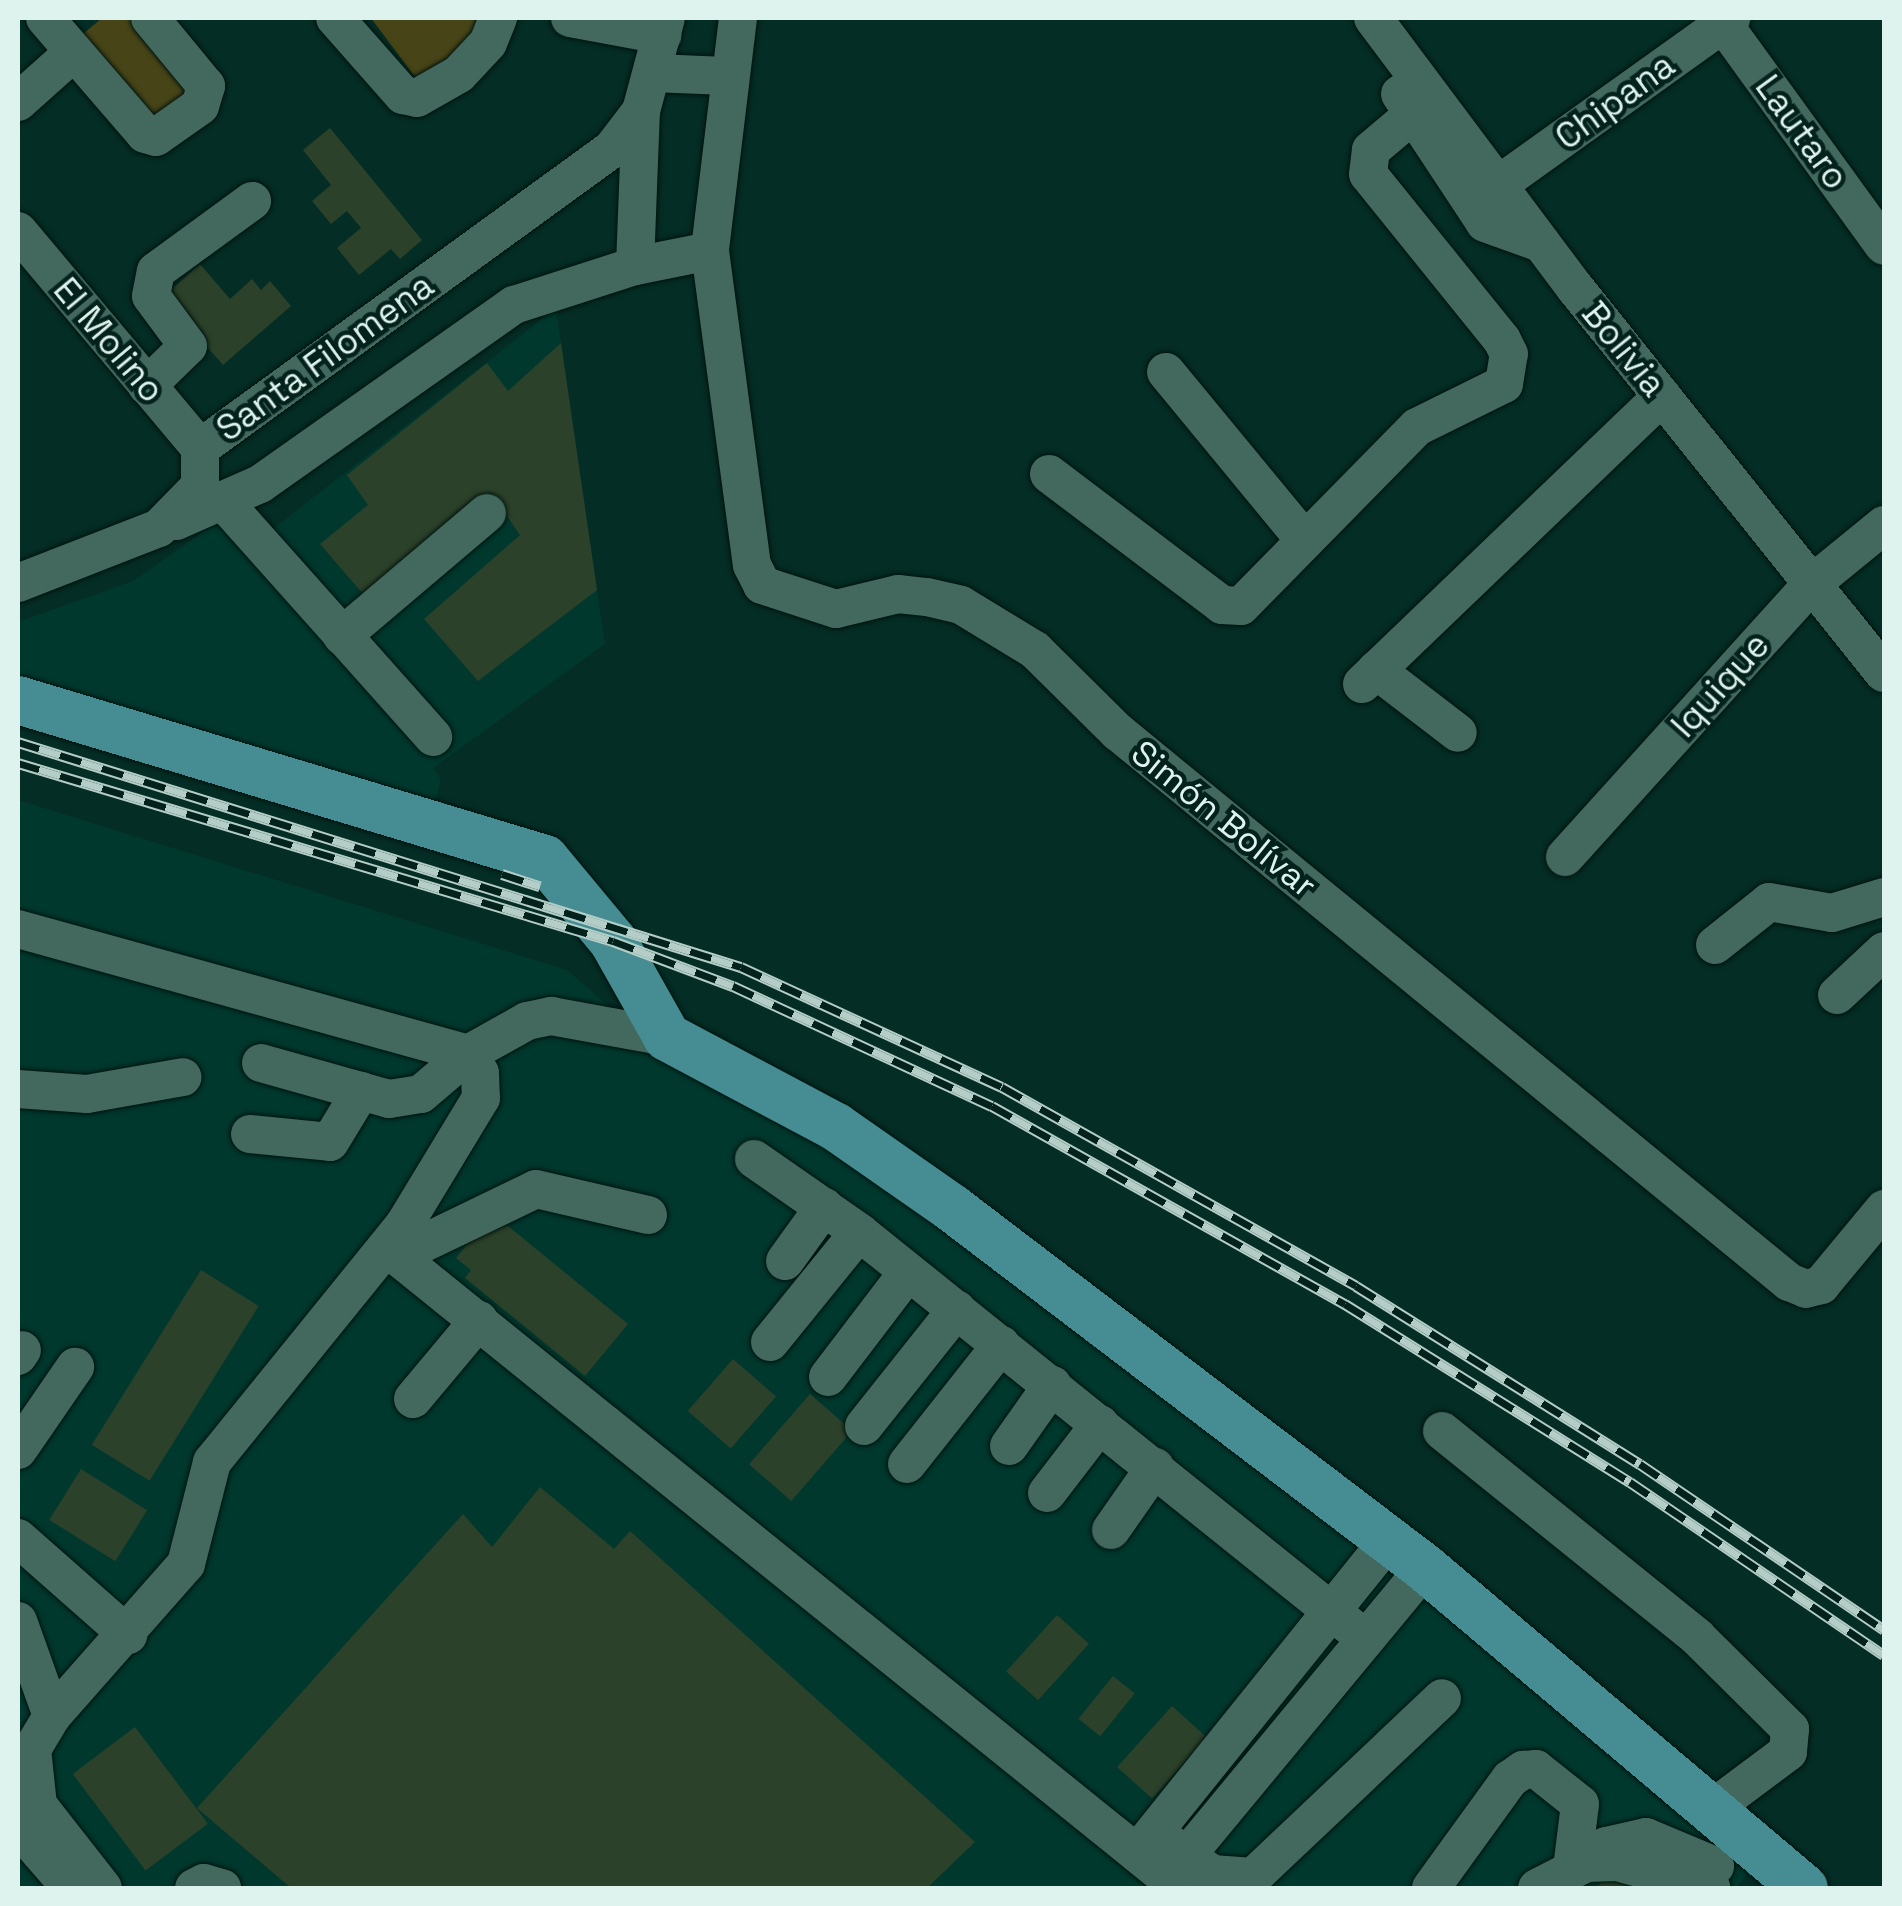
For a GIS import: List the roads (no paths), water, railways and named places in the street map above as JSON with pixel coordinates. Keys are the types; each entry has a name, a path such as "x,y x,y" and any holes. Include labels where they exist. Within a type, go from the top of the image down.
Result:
{"main road":[{"path":"18,700 545,859 613,941 667,1037 875,1151 1074,1303 1398,1564 1713,1808 1780,1882"},
{"path":"1398,1564 1742,1856 1780,1882"}],"street":[{"path":"46,18 145,134 168,134 200,106 206,86 150,18"},
{"path":"335,18 403,95 417,98 459,74 488,42 498,18"},
{"path":"570,18 664,26 641,111 636,266"},
{"path":"160,528 260,484 514,305 636,266 711,263 726,76 738,18"},
{"name":"Bolivia","path":"1373,18 1541,242 1884,673"},
{"name":"Chipana","path":"1498,185 1724,19"},
{"name":"Lautaro","path":"1724,19 1884,246"},
{"path":"18,102 74,52"},
{"path":"1398,52 1398,90 1410,117 1485,223 1541,242"},
{"path":"654,74 726,76"},
{"name":"Santa Filomena","path":"18,583 160,528 200,486 200,448 612,149 641,111"},
{"path":"1049,474 1231,608 1241,606 1303,538 1418,428 1490,395 1510,370 1502,340 1368,174 1371,150 1410,117"},
{"path":"147,386 188,346 151,296 156,271 252,201"},
{"name":"El Molino","path":"18,231 200,448"},
{"name":"Simón Bolívar","path":"711,263 752,565 762,585 836,608 898,594 961,605 1035,650 1118,732 1789,1282 1806,1289 1820,1285 1884,1209"},
{"path":"1166,372 1303,538"},
{"path":"1458,734 1369,677 1662,396"},
{"path":"223,501 433,737"},
{"path":"342,636 487,513"},
{"name":"Iquique","path":"1565,857 1813,583 1884,524"},
{"path":"1715,944 1769,902 1832,912 1884,897"},
{"path":"18,929 468,1054 480,1073 481,1098 392,1252 212,1462 186,1564 128,1635 34,1731"},
{"path":"1837,995 1884,951"},
{"path":"262,1063 389,1098 421,1094 503,1030 551,1016 667,1037"},
{"path":"18,1089 88,1094 183,1077"},
{"path":"250,1134 330,1142 361,1091"},
{"path":"754,1160 859,1232 1366,1639"},
{"path":"392,1252 536,1190 648,1215"},
{"path":"786,1261 824,1207"},
{"path":"770,1342 859,1232"},
{"path":"392,1252 1146,1842 1178,1874 1253,1876 1442,1698"},
{"path":"828,1377 908,1272"},
{"path":"864,1426 957,1309"},
{"path":"413,1398 479,1320"},
{"path":"907,1464 1002,1344"},
{"path":"18,1450 74,1368"},
{"path":"1009,1446 1052,1385"},
{"path":"1047,1493 1100,1424"},
{"path":"1442,1431 1697,1637 1790,1729 1788,1752 1713,1808"},
{"path":"1111,1530 1155,1467"},
{"path":"18,1538 128,1635"},
{"path":"1146,1842 1332,1610 1398,1564"},
{"path":"1178,1874 1366,1639 1398,1564"},
{"path":"18,1621 34,1731 38,1805 103,1888"},
{"path":"1431,1888 1523,1770 1536,1769 1580,1804 1579,1865"},
{"path":"18,1826 71,1888"},
{"path":"1537,1888 1606,1846 1646,1837 1714,1864 1711,1888"},
{"path":"194,1888 204,1883 222,1888"}],"railway":[{"path":"18,742 741,967 1002,1087 1356,1286 1640,1464 1884,1630"},
{"path":"18,763 613,941 733,986 992,1106 1345,1304 1630,1482 1884,1655"},
{"path":"502,874 540,886"}]}
